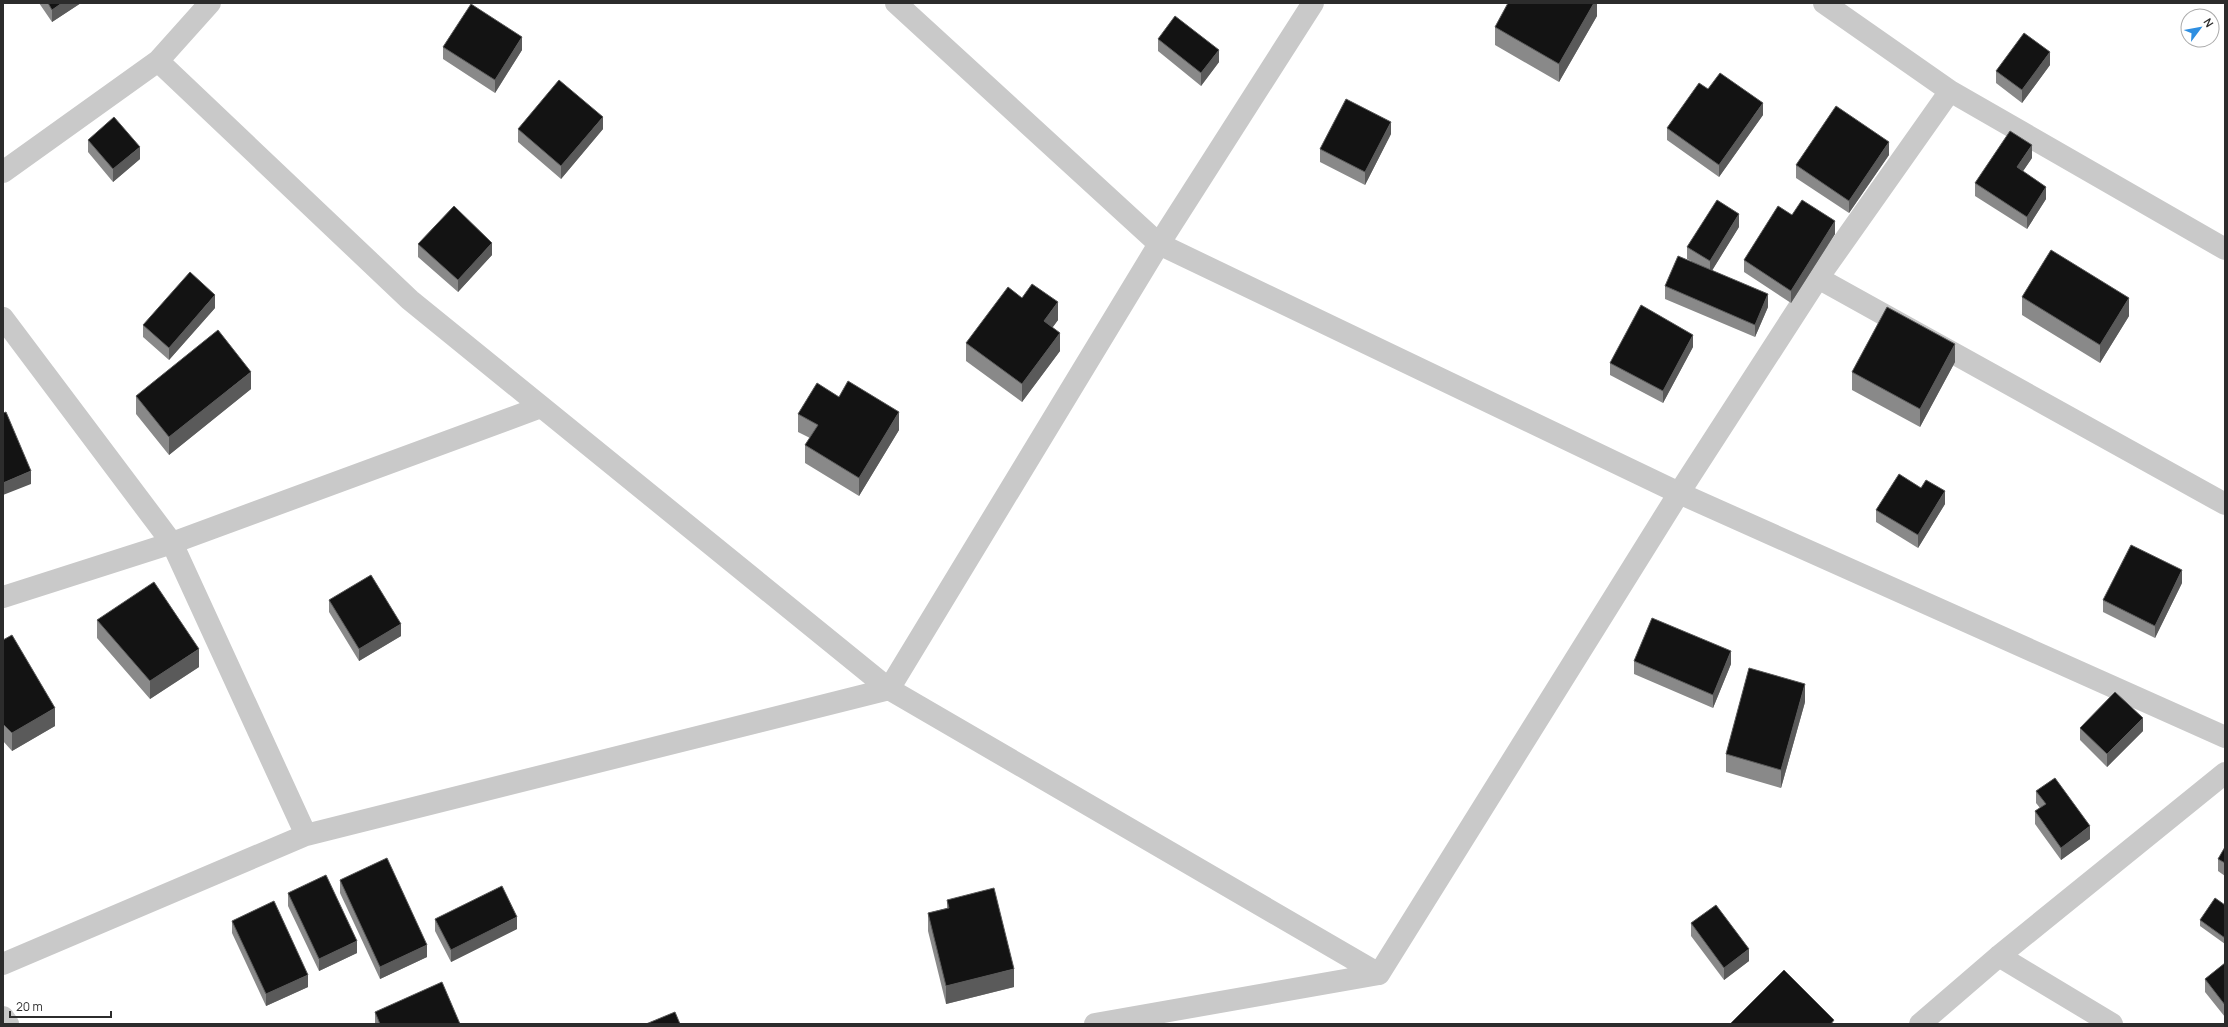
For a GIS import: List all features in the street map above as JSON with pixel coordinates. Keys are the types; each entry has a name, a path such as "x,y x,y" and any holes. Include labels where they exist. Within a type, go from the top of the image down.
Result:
{"street":[{"path":"3,172 158,61 210,3"},
{"path":"896,3 1159,244 1679,493 2225,737"},
{"path":"3,964 306,835 889,689 1159,244 1313,3"},
{"path":"1824,3 1950,91 2225,249"},
{"path":"158,61 410,300 889,689 1379,974"},
{"path":"1095,1024 1379,974 1679,493 1818,278 1950,91"},
{"path":"1818,278 2225,504"},
{"path":"3,318 172,543 306,835"},
{"path":"3,597 172,543 541,407"},
{"path":"1920,1024 1999,956 2225,773"},
{"path":"1999,956 2112,1024"},
{"path":"3,1017 8,1024"}],"building":[{"path":"48,3 62,3 52,10"},
{"path":"1508,3 1594,3 1559,64 1495,27"},
{"path":"471,4 522,37 495,80 443,47"},
{"path":"1175,16 1219,50 1201,73 1158,39"},
{"path":"2024,33 2050,52 2022,90 1996,71"},
{"path":"1720,73 1763,103 1719,165 1667,128 1699,83 1708,89"},
{"path":"559,80 603,117 561,166 518,129"},
{"path":"1346,99 1391,122 1365,172 1320,149"},
{"path":"1836,106 1889,142 1849,201 1796,165"},
{"path":"114,117 140,147 113,169 88,140"},
{"path":"2010,131 2032,145 2017,167 2046,187 2027,217 1975,183"},
{"path":"1717,200 1739,214 1710,261 1687,247"},
{"path":"1802,200 1835,221 1791,291 1744,260 1778,206 1792,215"},
{"path":"454,206 492,243 458,280 418,244"},
{"path":"2051,250 2129,298 2100,345 2022,297"},
{"path":"1678,256 1768,294 1755,325 1665,286"},
{"path":"190,272 215,295 169,348 143,325"},
{"path":"1032,284 1058,302 1044,321 1060,333 1022,384 966,343 1008,287 1022,298"},
{"path":"1641,305 1693,335 1663,391 1610,363"},
{"path":"1887,307 1955,344 1920,409 1852,372"},
{"path":"218,330 251,372 169,437 136,396"},
{"path":"848,381 899,412 859,478 805,445 818,425 798,414 817,383 839,397"},
{"path":"6,412 31,471 3,483 3,413"},
{"path":"1899,474 1921,488 1926,480 1945,491 1918,535 1876,510"},
{"path":"2131,545 2182,570 2155,626 2103,600"},
{"path":"371,575 401,624 359,649 329,600"},
{"path":"154,582 199,649 150,681 97,620"},
{"path":"1652,618 1731,651 1713,695 1634,661"},
{"path":"12,635 55,708 12,733 3,724 3,640"},
{"path":"1749,668 1805,684 1781,770 1726,754"},
{"path":"2115,692 2143,718 2107,754 2080,728"},
{"path":"2055,778 2090,826 2061,848 2035,811 2046,804 2036,791"},
{"path":"2225,847 2225,863 2218,859"},
{"path":"387,858 427,945 380,967 340,880"},
{"path":"326,875 357,941 319,959 288,893"},
{"path":"502,886 517,917 451,950 435,919"},
{"path":"994,888 1014,969 946,986 928,913 949,908 947,900"},
{"path":"2215,898 2225,905 2225,938 2200,920"},
{"path":"274,901 308,975 266,994 232,921"},
{"path":"1716,905 1749,949 1724,968 1691,923"},
{"path":"2225,963 2225,1005 2205,979"},
{"path":"1784,970 1834,1020 1831,1024 1730,1024"},
{"path":"442,982 460,1024 380,1024 375,1012"},
{"path":"675,1012 680,1024 646,1024"}]}
